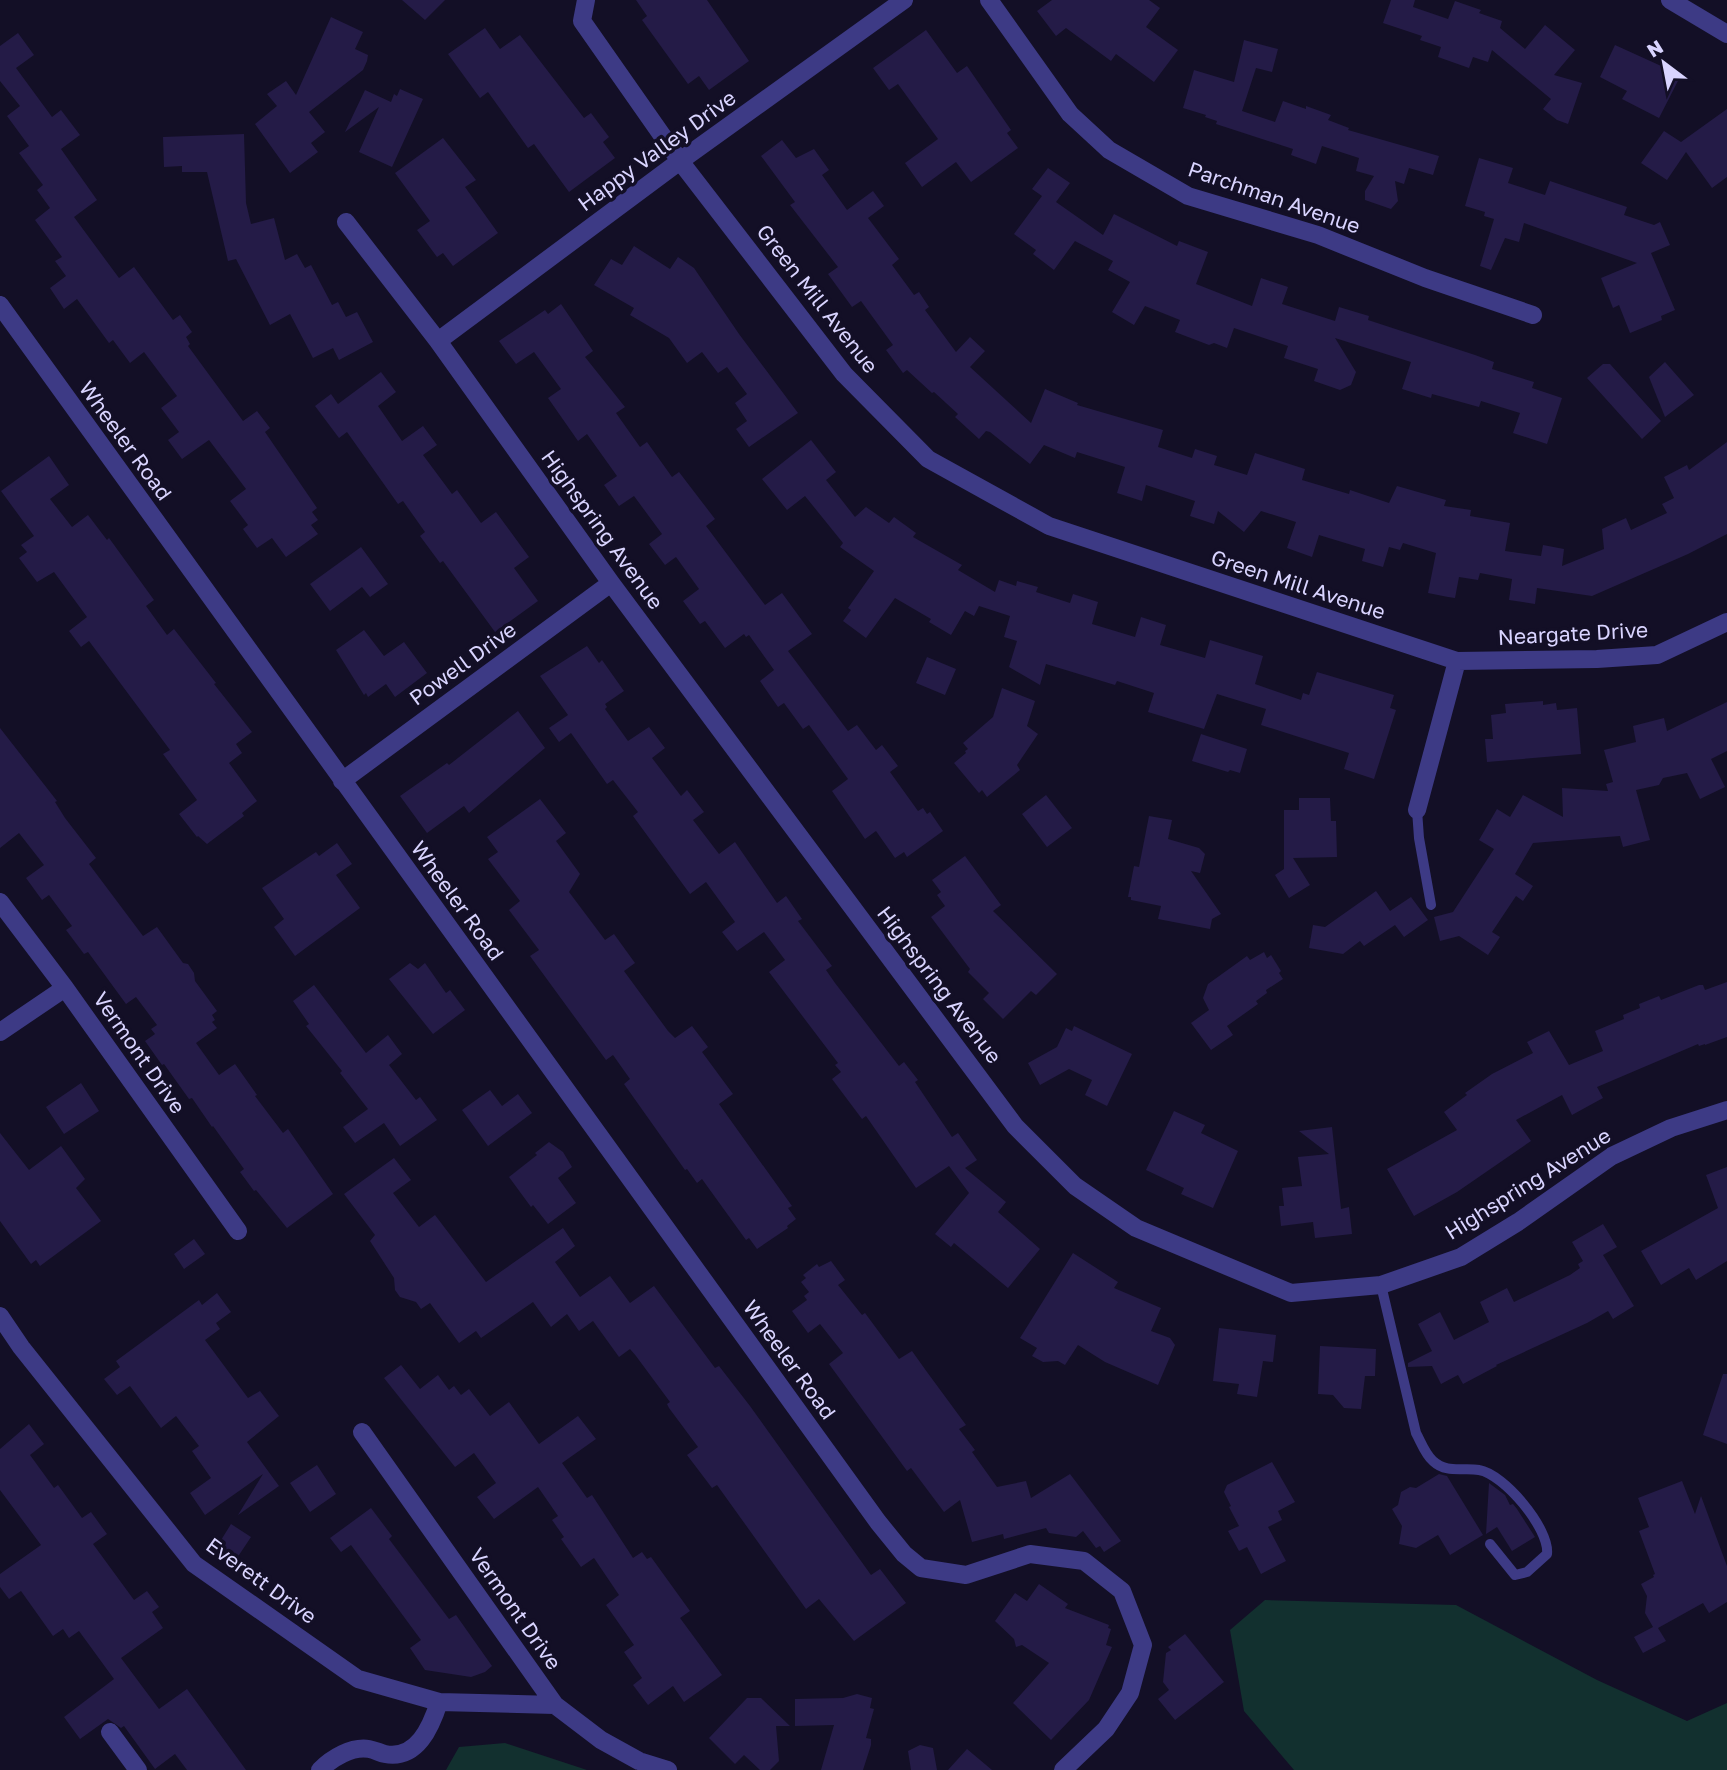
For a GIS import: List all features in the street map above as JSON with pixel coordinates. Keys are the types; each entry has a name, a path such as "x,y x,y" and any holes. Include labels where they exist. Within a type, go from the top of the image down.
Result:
{"street":[{"name":"Green Mill Avenue","path":"586,0 582,21 680,161 844,374 928,459 1049,526 1457,661"},
{"name":"Happy Valley Drive","path":"438,341 680,161 904,0"},
{"name":"Parchman Avenue","path":"989,0 1070,114 1120,157 1188,196 1318,236 1424,278 1533,314"},
{"path":"1670,0 1727,34"},
{"name":"Highspring Avenue","path":"346,222 438,341 611,583 1016,1126 1076,1186 1136,1228 1291,1293 1381,1285 1461,1257 1518,1222 1612,1156 1671,1128 1727,1110"},
{"name":"Wheeler Road","path":"0,305 878,1522 904,1554 921,1568 966,1574 1030,1554 1084,1561 1122,1591 1143,1645 1130,1693 1106,1729 1063,1770"},
{"name":"Powell Drive","path":"342,781 611,583"},
{"name":"Neargate Drive","path":"1457,661 1597,659 1657,655 1727,622"},
{"path":"1417,810 1457,661"},
{"name":"Vermont Drive","path":"0,902 65,988 238,1231"},
{"path":"0,1032 65,988"},
{"name":"Everett Drive","path":"0,1316 21,1347 194,1564 358,1679 439,1702 555,1705"},
{"name":"Vermont Drive","path":"362,1432 555,1705 601,1740 639,1761 668,1770"},
{"path":"320,1770 346,1752 367,1748 386,1754 402,1754 416,1746 432,1724 439,1702"},
{"path":"110,1732 138,1770"}],"lane":[{"path":"1417,810 1419,838 1431,905"},
{"path":"1381,1285 1416,1433 1426,1452 1433,1461 1450,1470 1481,1470 1502,1482 1530,1513 1548,1547 1547,1554 1527,1572 1515,1575 1490,1544"}],"green space":[{"path":"1265,1600 1456,1605 1597,1680 1687,1721 1727,1703 1727,1770 1294,1770 1244,1711 1230,1630"},
{"path":"505,1743 587,1770 446,1770 459,1747"}],"building":[{"path":"402,0 445,0 425,20"},
{"path":"636,0 707,0 749,61 709,90 699,76 688,84 642,20 647,16"},
{"path":"1052,0 1149,0 1160,8 1146,27 1178,50 1154,82 1116,54 1111,61 1066,28 1056,36 1037,11"},
{"path":"1391,0 1415,0 1413,7 1448,19 1455,1 1481,10 1479,13 1502,21 1500,28 1525,49 1545,25 1575,50 1554,75 1582,83 1568,124 1557,120 1543,109 1551,99 1492,50 1488,62 1473,57 1469,68 1438,57 1441,47 1420,40 1422,36 1383,23"},
{"path":"331,17 363,32 355,49 368,55 367,61 363,70 309,112 325,132 311,143 318,152 290,173 255,124 277,106 267,94 286,81 296,95"},
{"path":"485,28 500,49 520,35 584,118 591,113 609,137 603,142 615,158 569,192 534,144 528,148 488,92 480,98 448,54"},
{"path":"926,30 957,73 967,66 1011,130 1007,133 1018,148 971,182 956,162 922,187 905,163 938,139 898,84 889,90 873,68"},
{"path":"18,33 34,55 16,68 52,117 61,110 80,135 61,149 97,200 74,217 119,278 134,267 173,320 180,315 192,332 186,337 190,344 188,346 243,421 257,411 270,428 265,432 317,508 312,512 318,520 311,525 318,534 286,557 272,538 257,548 243,529 248,525 230,501 246,489 209,440 182,459 168,440 179,432 161,408 177,396 144,352 130,363 113,340 109,343 77,299 64,309 50,288 66,276 55,261 62,257 35,220 50,208 37,190 43,185 19,153 29,146 7,116 20,106 0,81 0,46"},
{"path":"1244,40 1278,49 1272,72 1256,68 1242,111 1275,122 1283,101 1306,109 1306,106 1331,115 1328,120 1349,128 1348,130 1439,156 1433,175 1409,168 1404,184 1395,181 1398,201 1391,209 1365,200 1365,191 1374,176 1356,171 1359,158 1322,146 1316,164 1291,155 1293,149 1216,124 1217,121 1205,117 1206,115 1183,108 1194,70 1234,82"},
{"path":"1615,45 1681,75 1659,118 1622,99 1627,91 1600,77"},
{"path":"400,89 423,99 392,167 359,152 379,107 345,132 365,90 391,102"},
{"path":"1727,109 1727,177 1712,188 1686,152 1667,180 1641,163 1664,131 1681,142"},
{"path":"244,134 246,203 251,224 274,218 285,260 297,254 305,268 311,265 332,305 338,302 346,317 357,312 373,342 339,360 333,348 313,358 290,314 270,325 236,259 228,261 207,172 182,172 182,166 164,167 163,137"},
{"path":"443,138 476,180 465,187 498,233 453,266 443,253 437,257 417,230 430,221 395,173"},
{"path":"782,140 796,158 814,149 829,170 822,175 847,210 873,191 884,206 868,218 899,259 892,265 914,295 919,292 929,307 925,310 956,352 970,337 985,351 970,367 1031,423 1045,389 1078,403 1077,405 1163,430 1158,447 1192,458 1195,449 1217,456 1214,465 1247,475 1255,453 1305,469 1302,480 1349,494 1350,490 1389,503 1397,486 1446,500 1444,506 1471,510 1470,516 1510,523 1505,551 1541,556 1543,545 1564,549 1562,566 1604,549 1602,529 1626,518 1631,530 1667,513 1662,504 1674,498 1664,477 1687,465 1689,470 1727,442 1727,534 1592,596 1537,588 1535,604 1509,600 1512,579 1480,573 1478,580 1459,577 1455,598 1428,593 1436,553 1403,543 1400,550 1389,547 1383,567 1362,561 1365,549 1319,535 1312,557 1287,548 1296,522 1261,511 1244,532 1218,511 1214,524 1190,516 1195,501 1146,485 1142,501 1117,493 1125,467 1077,452 1075,458 1044,445 1030,464 990,432 986,431 979,439 955,417 958,414 934,392 907,370 903,373 886,350 893,345 861,301 852,307 828,274 838,267 790,205 795,202 761,156"},
{"path":"1479,158 1513,168 1508,183 1545,195 1550,181 1627,207 1624,215 1654,225 1660,222 1670,245 1651,253 1675,310 1661,316 1662,320 1630,333 1619,305 1613,308 1601,278 1637,263 1524,223 1519,242 1505,238 1491,270 1480,266 1494,219 1484,216 1485,212 1465,206"},
{"path":"1048,168 1070,183 1056,202 1103,235 1114,214 1177,246 1179,241 1208,252 1196,284 1252,306 1261,278 1288,287 1282,304 1335,321 1339,307 1369,316 1368,320 1494,362 1492,369 1534,382 1532,388 1562,398 1547,444 1513,433 1520,413 1481,401 1479,407 1432,394 1431,398 1402,389 1411,362 1335,338 1356,372 1351,385 1340,390 1314,381 1318,369 1284,358 1288,346 1234,328 1227,348 1214,343 1209,345 1175,332 1180,320 1145,306 1134,325 1112,312 1130,282 1108,270 1113,261 1075,241 1054,270 1033,254 1036,250 1014,234 1042,196 1032,189"},
{"path":"634,246 670,269 678,257 694,268 798,413 749,447 736,429 747,421 735,403 747,394 727,367 718,373 702,352 687,363 669,338 630,315 634,308 594,285 611,259 622,265"},
{"path":"561,304 593,351 585,357 625,407 616,413 640,447 647,442 672,477 679,472 715,519 706,526 765,605 782,593 812,634 788,651 848,731 857,725 876,750 882,745 898,766 890,772 918,811 923,808 927,814 930,812 943,831 907,857 904,852 895,858 876,831 865,839 832,791 848,779 809,725 803,729 784,703 778,707 760,681 774,670 749,635 746,637 744,634 725,648 705,621 700,624 683,601 699,589 676,557 665,565 649,544 662,534 634,496 619,506 604,485 617,476 587,434 578,441 548,398 561,389 534,352 516,364 499,341 545,310 548,314"},
{"path":"1665,362 1694,395 1665,417 1649,377"},
{"path":"1603,364 1610,364 1661,421 1642,439 1587,378"},
{"path":"381,372 396,392 378,406 402,441 423,426 437,445 423,455 452,494 457,490 481,523 496,512 529,557 514,568 538,601 495,632 443,561 440,563 420,536 425,532 403,501 398,504 347,432 339,438 315,406 331,394 338,404"},
{"path":"811,440 836,472 826,480 855,517 866,507 889,523 894,517 916,533 913,537 962,565 958,570 995,592 999,580 1016,586 1017,581 1038,587 1036,592 1070,603 1073,594 1098,602 1092,624 1135,637 1141,617 1166,625 1160,645 1205,658 1210,640 1263,656 1255,684 1301,700 1303,693 1309,695 1317,672 1394,695 1390,708 1396,710 1374,779 1344,769 1349,753 1261,725 1266,709 1217,694 1204,729 1148,712 1154,693 1117,681 1115,685 1046,664 1040,685 1009,667 1017,641 1004,637 1010,616 979,606 974,616 965,611 951,635 929,622 931,619 895,598 866,638 843,621 851,610 848,608 874,571 840,547 843,543 805,496 787,510 762,479"},
{"path":"49,456 69,485 50,499 72,527 88,515 107,540 109,538 154,600 146,606 167,635 174,629 252,732 236,744 242,753 229,763 257,801 242,813 244,816 207,844 197,837 179,814 197,800 163,754 170,750 89,641 81,647 69,631 87,617 54,572 37,582 19,558 27,552 21,545 34,536 1,491"},
{"path":"361,547 388,584 370,597 362,587 330,611 310,584"},
{"path":"364,630 384,656 404,642 427,673 395,697 386,684 368,697 366,693 364,695 336,650"},
{"path":"587,646 599,663 602,660 624,691 605,704 605,709 628,741 649,727 665,748 652,758 681,796 687,790 704,812 693,820 719,854 735,842 777,903 786,896 802,919 798,921 832,966 826,970 835,983 899,1066 904,1062 918,1080 915,1082 952,1137 958,1133 977,1160 965,1168 1006,1202 998,1212 1040,1249 1008,1288 954,1243 951,1247 935,1234 969,1193 949,1166 916,1188 866,1116 862,1119 832,1079 841,1072 835,1065 838,1063 769,972 785,960 764,932 737,951 722,932 735,922 706,882 690,894 633,816 638,812 613,780 607,784 571,733 559,742 549,728 568,715 540,676"},
{"path":"927,657 956,669 945,695 916,683"},
{"path":"1002,688 1035,701 1027,726 1038,734 1017,765 1020,770 987,797 982,790 979,793 954,763 968,749 963,743 993,717"},
{"path":"1543,701 1543,705 1556,703 1557,710 1577,708 1581,754 1487,762 1485,739 1493,739 1491,715 1506,713 1505,704"},
{"path":"1727,702 1727,751 1711,759 1725,787 1700,799 1687,773 1663,778 1659,785 1636,790 1650,840 1623,847 1620,836 1533,843 1515,874 1533,886 1523,901 1516,896 1492,932 1500,937 1488,955 1459,936 1440,941 1434,917 1453,912 1494,849 1479,840 1497,809 1510,817 1523,795 1563,817 1562,788 1608,791 1606,784 1613,782 1604,750 1636,742 1633,726 1664,718 1667,731"},
{"path":"518,711 545,748 469,813 464,806 427,833 400,796 447,763 449,765"},
{"path":"0,728 57,801 55,802 65,818 96,858 89,864 143,936 157,927 183,963 188,964 194,973 195,981 217,1011 212,1015 215,1020 212,1022 217,1028 196,1043 219,1075 235,1064 257,1095 255,1096 283,1133 288,1129 333,1194 287,1228 256,1190 254,1191 240,1172 244,1169 213,1126 145,1041 155,1034 151,1029 157,1025 136,997 126,1004 88,952 84,954 66,930 72,926 49,895 42,900 26,878 44,865 19,833 0,848"},
{"path":"1201,734 1247,749 1240,773 1192,761"},
{"path":"1046,795 1072,828 1047,847 1022,814"},
{"path":"1299,798 1330,798 1331,821 1336,821 1337,857 1293,858 1310,885 1289,898 1275,875 1284,869 1284,810 1299,810"},
{"path":"540,799 566,833 556,841 580,874 569,892 605,940 614,934 635,963 624,971 668,1031 675,1038 692,1026 708,1047 702,1052 733,1094 719,1104 792,1206 788,1208 796,1219 788,1228 757,1249 749,1238 746,1240 702,1179 697,1183 687,1169 685,1170 624,1084 630,1079 613,1055 606,1060 530,956 539,950 509,910 520,901 488,859 498,852 487,837"},
{"path":"1149,816 1172,820 1168,839 1199,848 1205,854 1200,873 1191,871 1221,914 1212,919 1210,929 1158,919 1161,906 1131,900 1131,897 1128,897 1134,866 1139,867"},
{"path":"337,843 352,864 336,875 360,908 295,956 274,927 284,919 262,888 316,852 319,856"},
{"path":"965,856 1001,905 993,911 1057,974 1036,995 1031,991 1003,1019 983,999 989,993 968,972 970,969 931,917 945,906 937,895 941,892 932,880"},
{"path":"1376,891 1390,911 1411,897 1428,920 1404,937 1395,925 1364,946 1360,941 1343,954 1309,948 1313,925 1325,927"},
{"path":"1264,952 1267,958 1271,955 1283,979 1266,990 1267,993 1256,1001 1258,1004 1227,1026 1233,1035 1211,1050 1191,1023 1209,1010 1203,998 1208,984 1247,956 1250,960"},
{"path":"410,963 418,969 425,963 446,993 450,990 465,1010 433,1034 389,979"},
{"path":"1727,982 1727,1037 1705,1045 1698,1044 1597,1087 1603,1098 1572,1115 1562,1095 1516,1120 1531,1141 1457,1192 1414,1216 1387,1169 1457,1130 1444,1112 1492,1074 1533,1053 1527,1042 1549,1031 1569,1065 1603,1051 1595,1031 1624,1019 1623,1015 1640,1008 1639,1004 1659,996 1661,1000 1699,985 1703,985 1705,990"},
{"path":"314,985 366,1053 388,1035 402,1054 389,1065 416,1100 420,1097 437,1120 400,1146 384,1123 355,1143 343,1127 368,1109 306,1026 309,1024 293,1001"},
{"path":"1074,1026 1132,1054 1107,1106 1085,1095 1092,1080 1069,1069 1040,1085 1028,1063 1057,1047 1066,1028 1072,1031"},
{"path":"81,1083 99,1111 64,1134 46,1107"},
{"path":"490,1090 502,1106 518,1094 532,1113 488,1146 462,1110"},
{"path":"1174,1111 1205,1125 1201,1133 1238,1151 1213,1208 1181,1194 1184,1188 1146,1170"},
{"path":"1332,1127 1341,1209 1349,1207 1352,1234 1315,1238 1313,1222 1281,1226 1279,1206 1284,1206 1282,1188 1302,1186 1298,1157 1329,1154 1299,1131"},
{"path":"0,1133 29,1170 61,1146 85,1179 76,1188 101,1221 40,1266 36,1260 31,1264 0,1221"},
{"path":"549,1142 563,1152 572,1167 558,1178 576,1203 548,1224 533,1205 531,1207 509,1177"},
{"path":"394,1158 411,1180 393,1193 419,1227 435,1215 486,1282 563,1228 575,1246 555,1262 580,1297 610,1276 630,1303 654,1286 715,1368 719,1366 750,1406 871,1575 880,1569 906,1603 854,1641 819,1599 806,1609 717,1485 712,1488 687,1455 698,1447 669,1408 667,1404 670,1402 636,1356 630,1349 619,1357 593,1321 579,1331 567,1314 551,1327 533,1302 481,1338 476,1331 459,1343 430,1303 421,1309 416,1302 400,1297 395,1290 394,1278 370,1241 375,1235 344,1194"},
{"path":"1727,1167 1727,1261 1696,1280 1689,1268 1661,1285 1641,1251 1718,1208 1706,1175"},
{"path":"1603,1224 1617,1247 1603,1255 1634,1306 1613,1319 1608,1311 1496,1365 1463,1384 1458,1375 1441,1384 1432,1366 1408,1367 1408,1363 1432,1351 1418,1324 1440,1312 1454,1340 1489,1322 1480,1302 1507,1288 1514,1302 1570,1275 1580,1268 1578,1264 1583,1261 1572,1242"},
{"path":"194,1239 205,1254 184,1269 174,1254"},
{"path":"1073,1253 1118,1282 1114,1288 1161,1308 1151,1331 1170,1338 1175,1345 1158,1385 1105,1362 1078,1345 1065,1365 1058,1361 1043,1362 1032,1356 1037,1348 1020,1338"},
{"path":"831,1261 845,1280 838,1285 862,1315 865,1313 899,1359 912,1351 966,1425 959,1429 997,1487 1026,1481 1031,1498 1070,1474 1121,1541 1104,1552 1100,1546 1096,1548 1083,1531 1076,1537 1049,1533 1046,1528 1004,1539 1003,1534 972,1542 960,1500 944,1512 911,1468 907,1471 829,1364 843,1353 820,1324 808,1333 792,1311 807,1300 804,1296 809,1292 801,1282 806,1278 803,1275 817,1264 819,1267"},
{"path":"217,1293 231,1312 216,1323 220,1329 205,1340 248,1398 260,1391 279,1416 247,1442 279,1486 238,1515 263,1474 205,1515 190,1493 211,1478 192,1451 199,1446 176,1416 161,1428 130,1386 117,1395 104,1379 120,1367 116,1361 199,1300 202,1305"},
{"path":"1219,1328 1276,1335 1273,1362 1263,1361 1257,1397 1237,1394 1239,1384 1213,1381"},
{"path":"1320,1346 1376,1349 1375,1376 1365,1376 1361,1409 1344,1408 1333,1395 1318,1394"},
{"path":"401,1365 420,1389 438,1375 449,1390 454,1386 461,1395 469,1389 490,1416 509,1402 539,1444 578,1416 596,1439 562,1463 587,1498 592,1495 633,1558 642,1552 647,1559 651,1557 690,1611 680,1618 722,1675 684,1702 673,1686 648,1705 633,1685 642,1678 624,1652 634,1645 606,1605 619,1595 594,1558 581,1567 561,1539 564,1537 552,1520 558,1516 538,1487 494,1519 477,1497 496,1483 474,1453 455,1467 384,1378"},
{"path":"1723,1374 1727,1374 1727,1444 1703,1435"},
{"path":"29,1424 44,1444 30,1455 54,1488 58,1485 82,1518 91,1512 107,1534 93,1544 134,1600 147,1591 159,1607 152,1612 163,1628 121,1658 159,1709 187,1689 246,1770 187,1770 175,1754 155,1769 124,1726 121,1728 108,1719 80,1739 64,1717 114,1679 79,1631 69,1638 63,1629 53,1636 21,1591 9,1599 0,1587 0,1574 41,1545 0,1490 0,1449"},
{"path":"1272,1462 1295,1502 1278,1511 1282,1520 1268,1527 1286,1561 1261,1574 1247,1547 1239,1551 1228,1531 1239,1526 1224,1492 1227,1485"},
{"path":"317,1465 336,1494 310,1512 290,1483"},
{"path":"1439,1474 1447,1476 1483,1535 1450,1555 1438,1535 1416,1548 1399,1544 1402,1526 1392,1509 1398,1505 1401,1492 1410,1487 1416,1488"},
{"path":"1682,1481 1695,1514 1701,1496 1727,1566 1727,1602 1709,1613 1703,1603 1658,1628 1666,1641 1643,1653 1634,1637 1653,1627 1645,1613 1647,1596 1641,1584 1655,1574 1639,1531 1649,1527 1638,1498"},
{"path":"1489,1483 1505,1495 1510,1505 1513,1504 1535,1537 1512,1551 1497,1527 1486,1534"},
{"path":"371,1508 392,1536 389,1539 449,1619 456,1615 492,1666 485,1672 471,1677 425,1670 410,1648 421,1640 351,1545 341,1552 330,1538"},
{"path":"231,1524 251,1537 237,1558 218,1545"},
{"path":"1039,1584 1068,1604 1065,1608 1109,1625 1108,1628 1111,1629 1106,1645 1112,1647 1089,1700 1051,1740 1013,1703 1049,1663 1022,1645 1016,1647 1014,1639 995,1621 1015,1593 1027,1601"},
{"path":"1185,1634 1224,1682 1175,1720 1158,1699 1169,1690 1163,1682 1166,1653 1171,1650 1168,1647"},
{"path":"857,1694 872,1698 870,1708 874,1709 866,1738 871,1739 871,1745 863,1770 821,1770 834,1725 795,1726 795,1699 843,1698"},
{"path":"747,1698 761,1698 790,1726 776,1726 779,1761 770,1770 760,1770 744,1755 735,1764 709,1738"},
{"path":"920,1745 933,1748 937,1770 911,1770 908,1751"},
{"path":"967,1749 992,1770 948,1770"}]}
